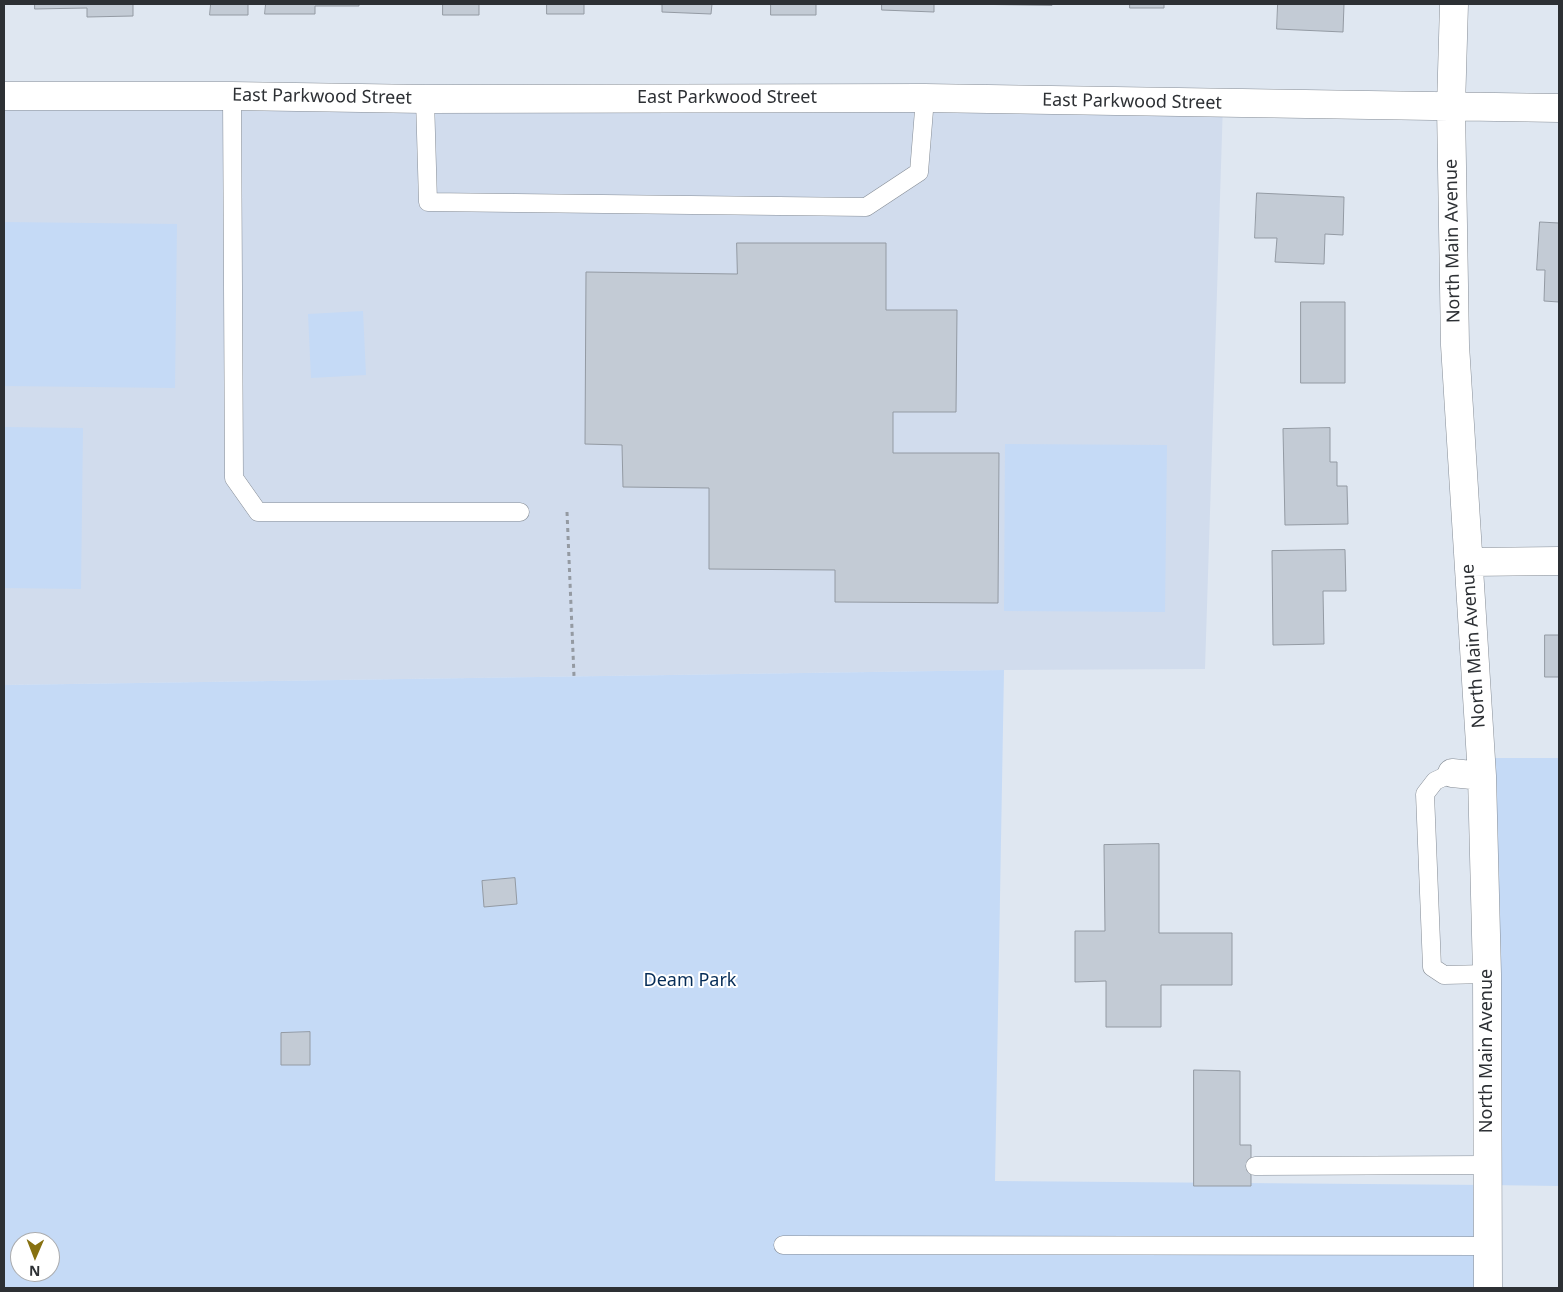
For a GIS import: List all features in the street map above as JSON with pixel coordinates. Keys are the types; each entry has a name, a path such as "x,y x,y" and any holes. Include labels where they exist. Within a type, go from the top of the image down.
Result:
{"street":[{"name":"North Main Avenue","path":"1454,4 1451,108 1455,345 1482,776 1487,974 1488,1288"},
{"name":"East Parkwood Street","path":"4,96 924,98 1451,108 1559,108"},
{"path":"1468,562 1559,561"},
{"path":"1452,773 1482,776"}],"lane":[{"path":"232,96 234,478 258,512 520,512"},
{"path":"425,98 428,202 866,207 919,172 924,98"},
{"path":"1452,773 1435,781 1425,794 1432,967 1444,975 1487,974"},
{"path":"1255,1166 1488,1165"},
{"path":"783,1245 1487,1246"}],"path":[{"path":"567,512 574,676"}],"shaded area":[{"path":"4,96 1223,103 1205,669 1004,670 4,685"}],"green space":[{"path":"4,222 177,224 175,388 4,386"},
{"path":"363,311 366,375 311,378 308,314"},
{"path":"4,427 83,428 81,589 4,588"},
{"path":"1005,444 1167,445 1165,612 1004,611"},
{"name":"Deam Park","path":"1004,670 995,1181 1487,1185 1481,758 1559,758 1559,1186 1488,1185 1488,1288 4,1288 4,685"}],"building":[{"path":"35,4 133,4 133,16 87,17 87,8 35,9"},
{"path":"211,4 248,4 248,15 210,15"},
{"path":"266,4 359,4 359,6 315,6 315,14 265,14"},
{"path":"443,4 479,4 479,15 443,15"},
{"path":"547,4 584,4 584,14 547,14"},
{"path":"637,4 712,4 711,14 662,12 662,5"},
{"path":"771,4 816,4 816,15 771,15"},
{"path":"882,4 934,4 934,12 882,10"},
{"path":"961,4 1052,4 1052,5"},
{"path":"1130,4 1164,4 1164,8 1130,8"},
{"path":"1278,4 1344,4 1343,32 1277,29"},
{"path":"1257,193 1344,197 1343,235 1325,234 1324,264 1275,262 1277,238 1255,238"},
{"path":"1540,222 1559,223 1559,302 1544,301 1545,270 1537,270"},
{"path":"737,243 886,243 886,310 957,310 956,412 893,412 893,453 999,453 998,603 835,602 835,570 709,569 709,488 623,487 622,445 585,444 586,272 737,274"},
{"path":"1301,302 1345,302 1345,383 1301,383"},
{"path":"1330,428 1330,462 1337,462 1337,486 1347,486 1348,524 1285,525 1283,429"},
{"path":"1345,550 1346,591 1323,591 1324,644 1273,645 1272,551"},
{"path":"1545,635 1559,635 1559,677 1545,677"},
{"path":"1159,844 1159,933 1232,933 1232,985 1161,985 1161,1027 1106,1027 1106,981 1075,982 1075,931 1105,931 1104,845"},
{"path":"515,878 517,904 484,907 482,881"},
{"path":"310,1032 310,1065 281,1065 281,1033"},
{"path":"1194,1070 1240,1071 1240,1145 1251,1145 1251,1186 1194,1186"}]}
